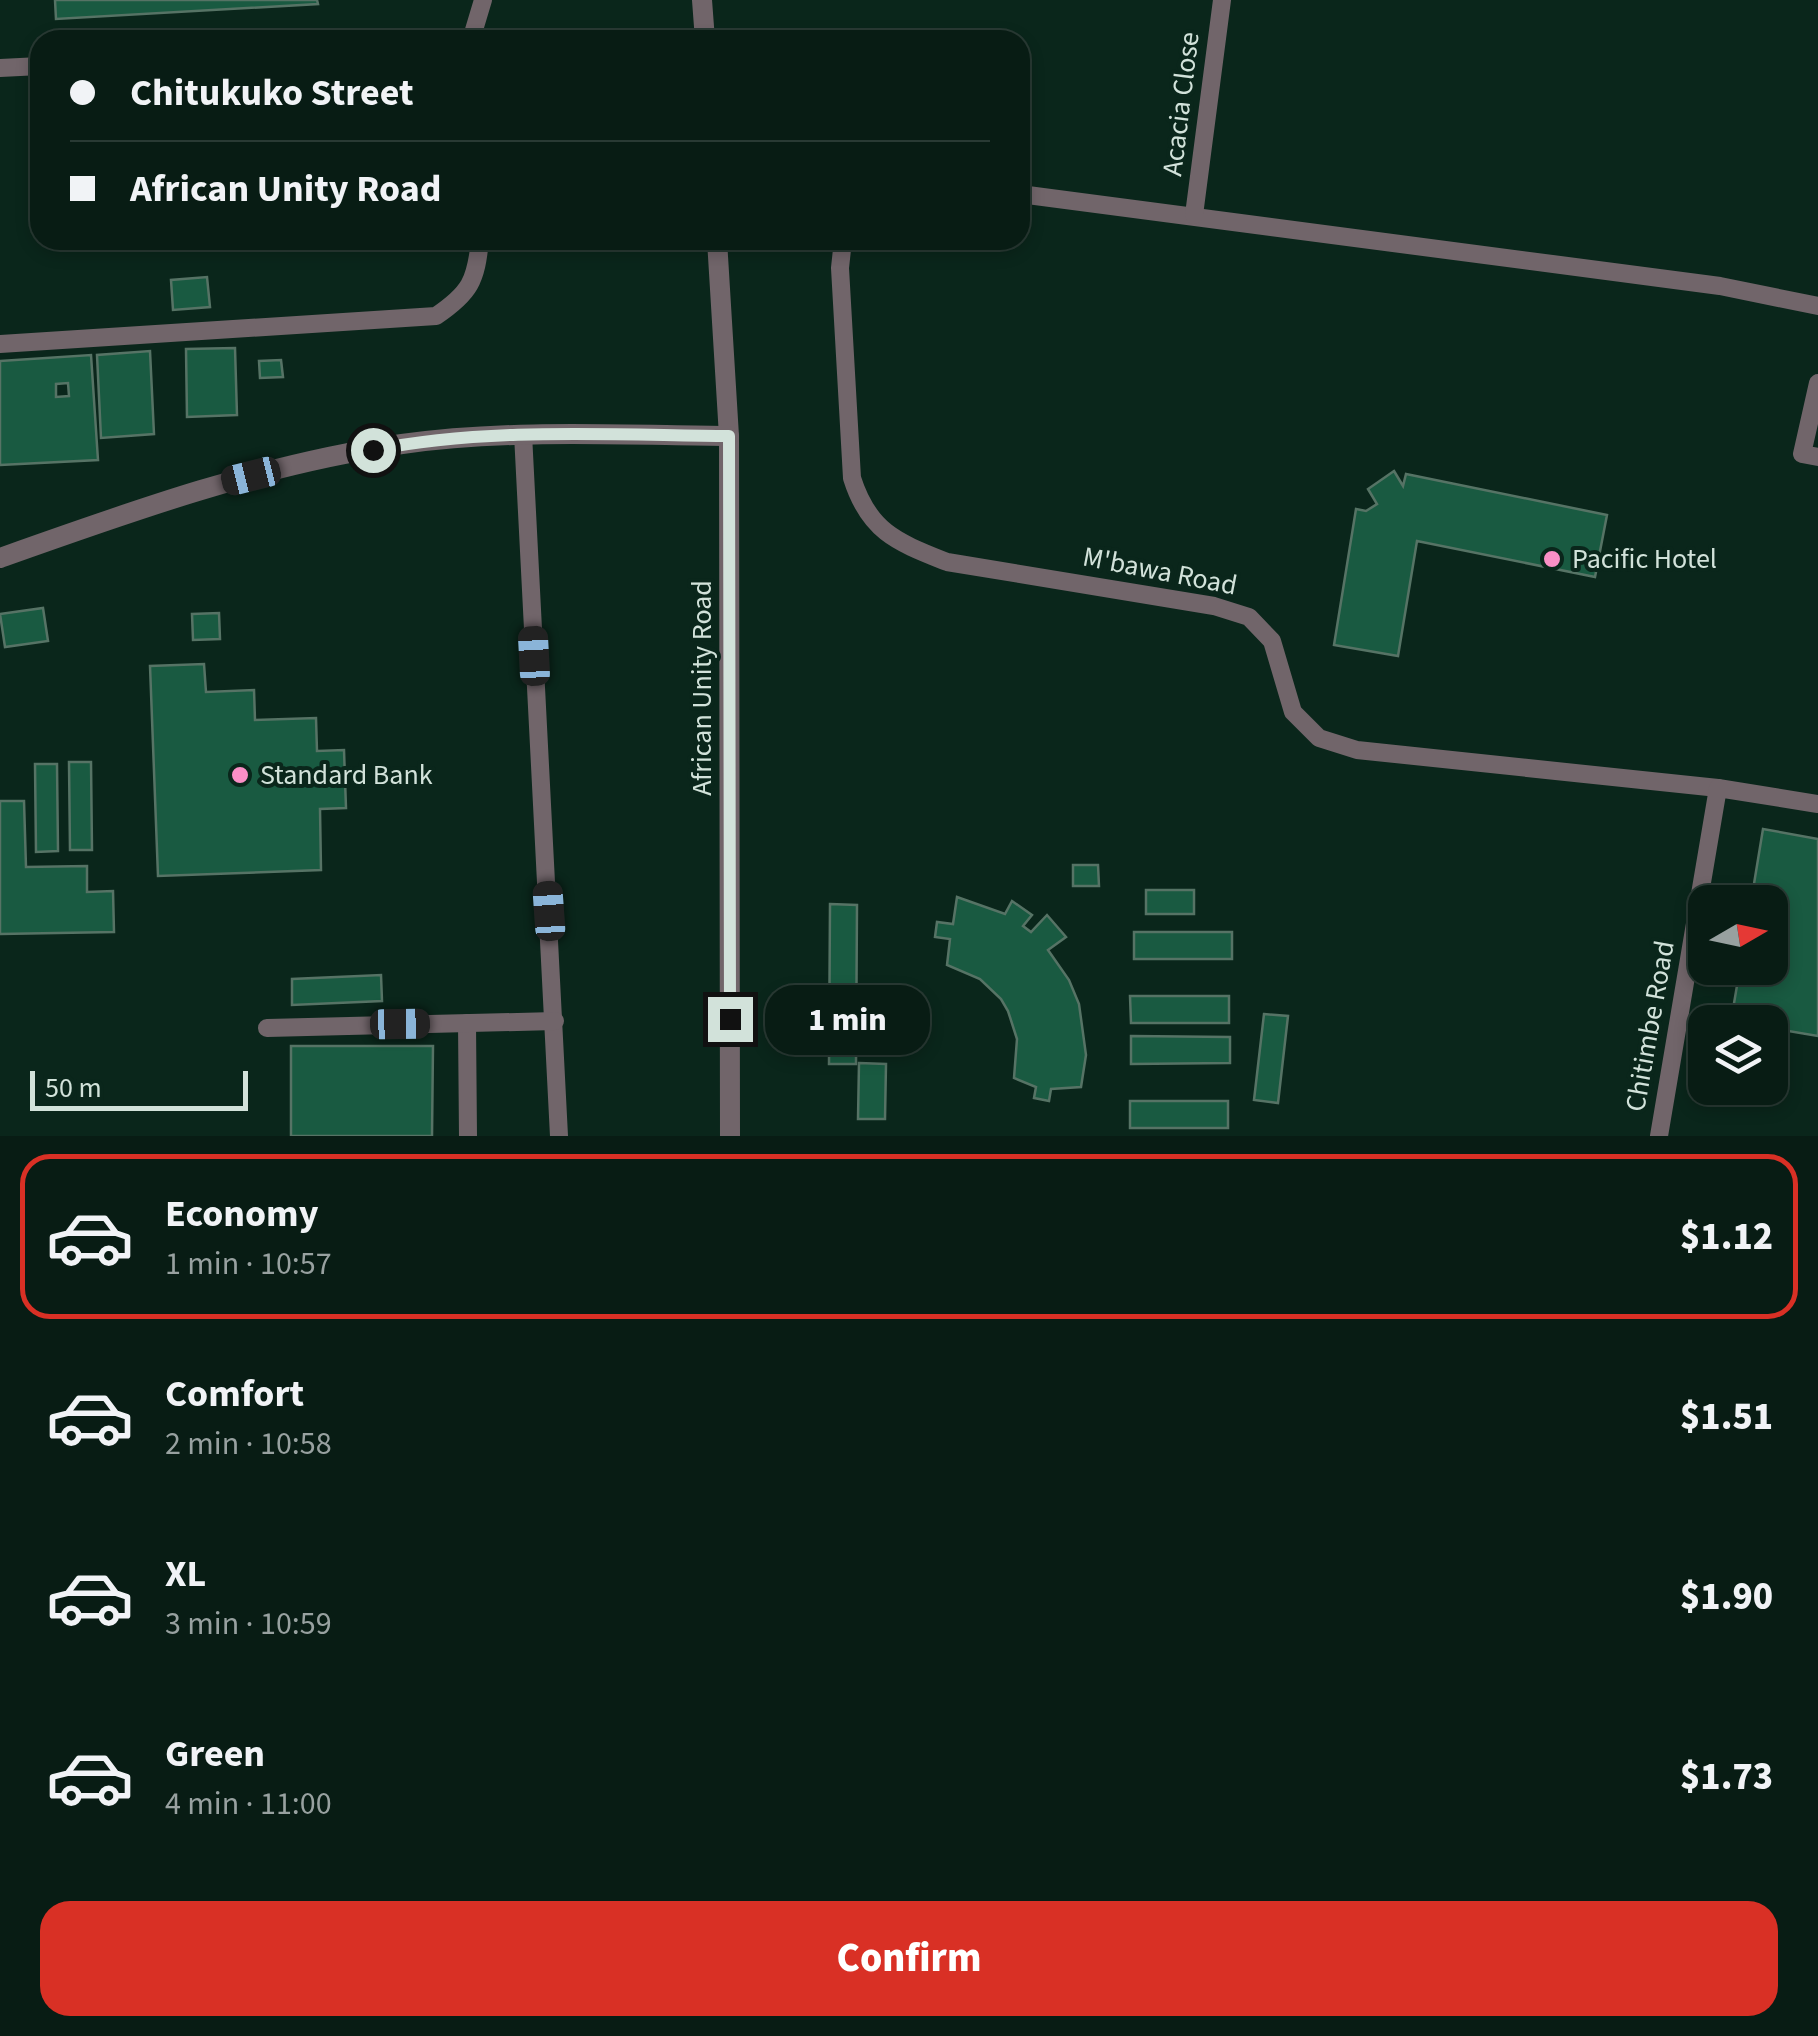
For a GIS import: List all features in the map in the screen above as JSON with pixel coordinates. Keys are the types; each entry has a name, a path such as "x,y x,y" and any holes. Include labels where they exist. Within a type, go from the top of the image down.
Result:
{"street":[{"path":"702,0 704,30"},
{"name":"African Unity Road","path":"718,250 729,436 730,1136"},
{"path":"0,558 190,491 312,461 404,444 523,434 729,436"}],"lane":[{"path":"474,30 483,0"},
{"name":"Acacia Close","path":"1194,215 1222,0"},
{"path":"0,68 30,66"},
{"path":"1030,195 1720,286 1818,306"},
{"path":"0,344 436,316 462,298 477,272 479,250"},
{"name":"M'bawa Road","path":"842,250 852,478 861,506 880,529 909,547 947,562 1214,606 1249,617 1272,641 1293,712 1320,738 1356,750 1718,788"},
{"path":"1818,383 1802,454 1818,457"},
{"path":"523,434 558,1136"},
{"path":"1718,788 1818,804"},
{"name":"Chitimbe Road","path":"1658,1136 1718,788"},
{"path":"266,1028 555,1020"},
{"path":"466,1022 468,1136"}],"building":[{"path":"55,0 317,0 318,4 56,19"},
{"path":"207,277 210,307 173,310 171,280"},
{"path":"235,348 237,415 187,417 186,349"},
{"path":"150,351 154,434 101,438 97,355"},
{"path":"91,355 98,460 0,465 0,361","holes":["68,383 69,396 56,397 56,384"]},
{"path":"281,360 283,377 260,378 259,361"},
{"name":"Pacific Hotel","path":"1394,471 1403,486 1406,474 1607,515 1595,577 1417,541 1398,656 1334,645 1356,509 1366,511 1377,504 1368,489"},
{"path":"43,608 48,641 5,647 0,614"},
{"path":"219,613 220,639 193,640 192,614"},
{"path":"204,664 206,692 254,690 255,720 316,718 317,751 344,750 346,808 320,809 321,870 158,876 150,666"},
{"path":"69,762 91,762 92,850 70,850"},
{"path":"35,764 57,764 58,851 36,852"},
{"path":"0,801 24,801 26,867 87,866 87,892 113,891 114,932 0,934"},
{"path":"1763,829 1818,839 1818,1036 1788,1031 1788,1005 1734,1005 1737,985 1788,985 1788,885 1754,885"},
{"path":"1073,865 1098,865 1099,886 1073,886"},
{"path":"1146,890 1194,890 1194,914 1146,914"},
{"path":"957,897 1005,914 1012,901 1032,915 1023,926 1031,932 1047,915 1066,937 1048,950 1069,980 1079,1004 1086,1055 1081,1087 1051,1089 1049,1101 1034,1098 1036,1087 1014,1078 1017,1039 1008,1011 980,979 947,965 950,939 935,937 937,922 953,924"},
{"path":"830,904 857,905 856,1064 829,1064"},
{"path":"1134,932 1232,932 1232,959 1134,959"},
{"path":"381,975 382,1001 292,1005 292,979"},
{"path":"1130,996 1229,996 1229,1023 1131,1023"},
{"path":"1264,1014 1288,1016 1278,1103 1254,1100"},
{"path":"1131,1036 1230,1037 1230,1063 1131,1064"},
{"path":"291,1046 433,1046 432,1136 291,1136"},
{"path":"859,1063 886,1064 885,1119 858,1119"},
{"path":"1130,1101 1228,1101 1228,1128 1130,1128"}],"place":[{"name":"Pacific Hotel","path":"1552,559"},
{"name":"Standard Bank","path":"240,775"}],"route":[{"path":"373,450 523,434 729,436 730,1019"}]}
